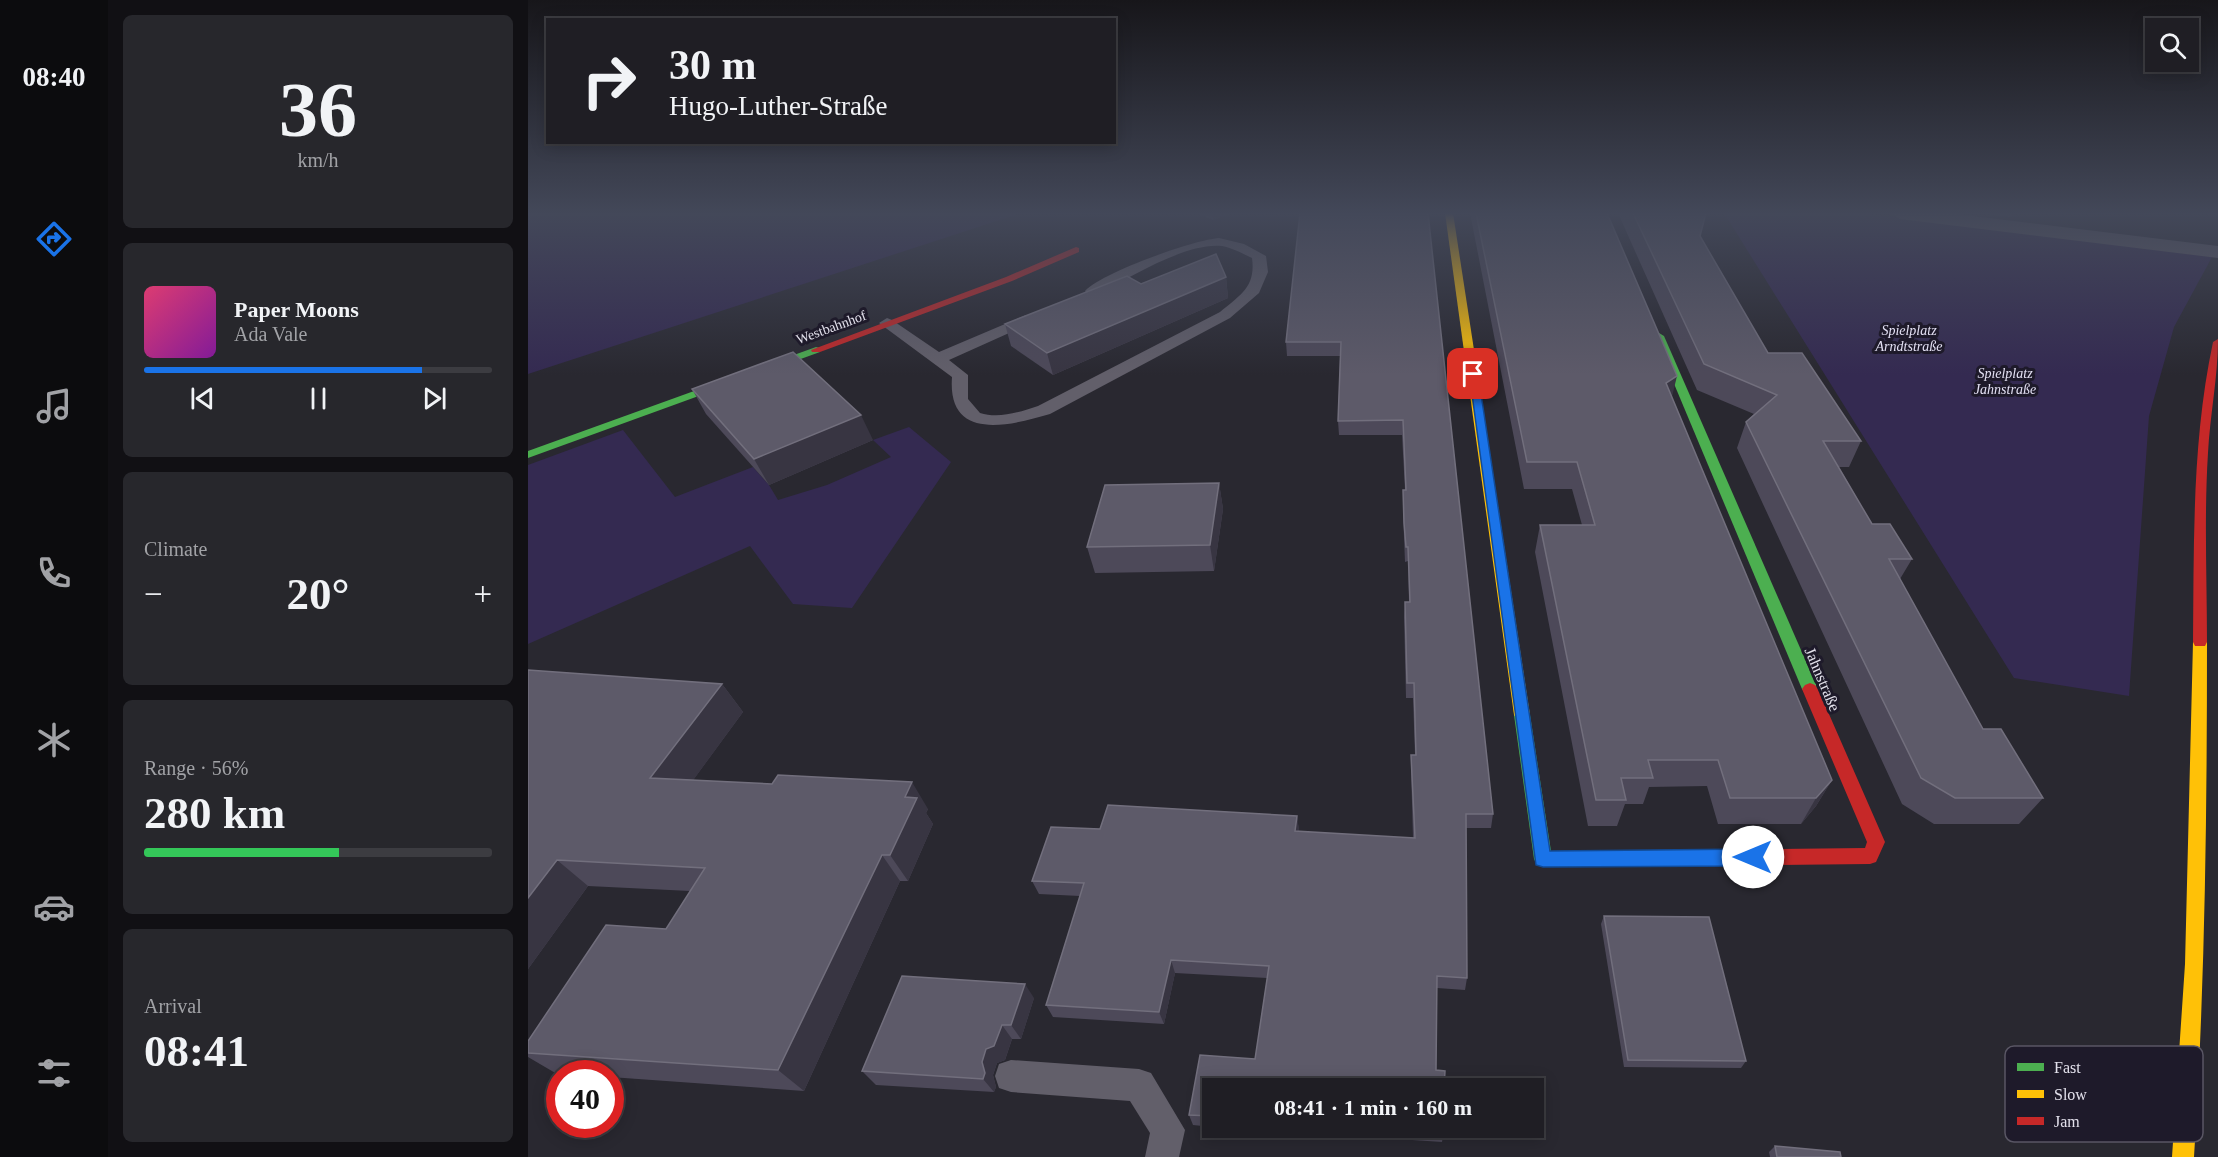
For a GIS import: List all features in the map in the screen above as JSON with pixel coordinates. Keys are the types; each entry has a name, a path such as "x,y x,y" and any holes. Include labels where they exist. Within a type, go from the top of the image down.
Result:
{"main road":[{"name":"Westbahnhof","path":"528,455 1037,267"},
{"name":"Jahnstraße","path":"1457,267 1543,859 1870,856 1876,842 1653,322"},
{"path":"2191,1046 2199,849 2200,459 2209,380 2218,342"},
{"path":"2183,1157 2184,1142"}],"lane":[{"path":"1076,298 1145,267"},
{"path":"887,323 960,375 960,399 970,414 988,421 1014,419 1044,410 1226,315 1252,293 1261,272 1260,267"},
{"path":"937,359 1044,312"},
{"path":"1011,1076 1139,1085 1168,1130 1162,1157"}],"green space":[{"path":"528,267 856,267 528,374"},
{"name":"Spielplatz Jahnstraße","path":"1758,267 2207,267 2174,327 2149,416 2129,696 2014,678"},
{"path":"909,427 951,462 852,608 793,604 750,546 528,644 528,465 623,430 675,497 753,467 769,485 778,500 827,485 891,457 873,440"}],"building":[{"path":"1184,267 1222,267 1226,277 1047,353 1005,324 1127,276 1141,284"},
{"path":"1294,267 1434,267 1493,814 1466,814 1467,978 1437,976 1436,1070 1445,1071 1445,1078 1202,1078 1202,1116 1189,1115 1200,1055 1255,1059 1269,966 1171,960 1159,1012 1046,1005 1084,883 1032,881 1051,827 1100,829 1108,805 1297,816 1295,831 1415,838 1411,755 1416,755 1414,683 1407,683 1405,602 1410,602 1408,547 1406,547 1404,523 1403,490 1406,490 1403,420 1338,421 1341,342 1286,342"},
{"path":"1487,267 1630,267 1677,376 1666,383 1832,780 1816,798 1730,798 1718,760 1648,760 1653,778 1621,778 1626,800 1596,800 1540,525 1595,525 1577,462 1527,462"},
{"path":"1658,267 1718,267 1768,353 1802,353 1861,441 1823,441 1872,524 1890,524 1912,559 1889,559 1983,729 2001,729 2043,798 1955,798 1921,778 1746,422 1777,395 1704,364"},
{"path":"793,352 861,415 754,459 692,389"},
{"path":"1219,483 1210,545 1087,547 1105,485"},
{"path":"528,670 722,684 650,778 772,784 778,775 912,782 905,797 917,798 890,855 882,855 778,1070 528,1053 528,1041 606,925 666,929 705,868 557,860 528,898"},
{"path":"1604,916 1709,917 1746,1061 1628,1060"},
{"path":"902,976 1025,984 1011,1025 1002,1025 994,1046 986,1049 982,1062 985,1073 983,1079 862,1071"},
{"path":"1775,1146 1840,1152 1841,1157 1777,1157"}],"traffic: fast":[{"path":"1659,336 1810,689"},
{"path":"528,455 816,350"},
{"path":"1522,715 1543,859 1682,858"}],"traffic: slow":[{"path":"1457,267 1522,715"},
{"path":"2190,1046 2198,835 2200,642"},
{"path":"2183,1157 2184,1142"}],"traffic: jam":[{"path":"816,350 1037,267"},
{"path":"2200,642 2202,454 2210,379 2218,342"},
{"path":"1682,858 1870,856 1876,842 1810,689"}],"route":[{"path":"1473,374 1543,859 1753,857"}],"park label":[{"name":"Spielplatz Arndtstraße","path":"1909,338"}]}
